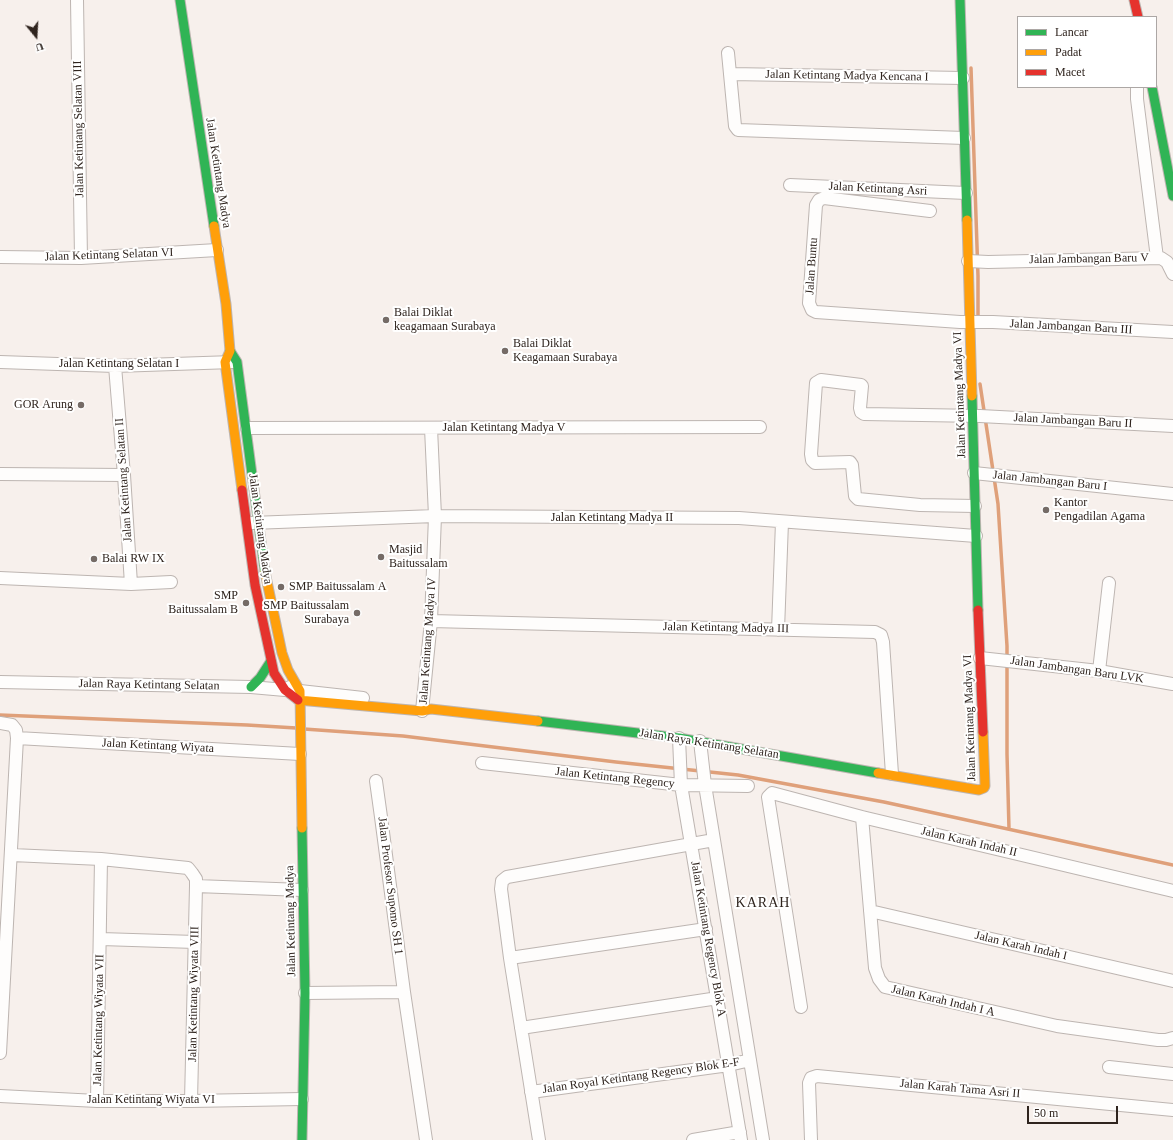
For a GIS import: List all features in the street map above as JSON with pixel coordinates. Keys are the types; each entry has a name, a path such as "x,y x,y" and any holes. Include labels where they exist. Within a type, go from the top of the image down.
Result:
{"street":[{"name":"Jalan Ketintang Selatan VIII","path":"77,0 81,258"},
{"name":"Jalan Ketintang Madya","path":"180,0 226,304 247,523 255,585 274,672 295,692"},
{"name":"Jalan Ketintang Madya VI","path":"960,0 966,193 977,261 981,416 974,473 984,788"},
{"path":"1134,0 1138,16"},
{"path":"728,53 735,126 738,130 964,138"},
{"name":"Jalan Ketintang Madya Kencana I","path":"730,74 963,78"},
{"name":"Jalan Jambangan Baru V","path":"977,261 1157,258 1137,99 1137,88"},
{"path":"1152,88 1173,196"},
{"name":"Jalan Ketintang Asri","path":"790,185 966,193"},
{"name":"Jalan Buntu","path":"930,211 824,198 820,200 816,205 809,305 812,310 816,312 978,323"},
{"name":"Jalan Ketintang Selatan VI","path":"0,257 81,258 218,250"},
{"path":"1157,258 1161,258 1167,262 1173,274"},
{"name":"Jalan Jambangan Baru III","path":"978,323 1173,332"},
{"name":"Jalan Ketintang Selatan I","path":"0,362 115,366 231,362"},
{"name":"Jalan Ketintang Madya","path":"231,362 247,428 267,584 282,653 295,692 299,714 305,993 302,1140"},
{"name":"Jalan Ketintang Selatan II","path":"115,366 131,584"},
{"name":"Jalan Jambangan Baru II","path":"976,506 920,505 859,500 856,498 851,464 848,462 815,463 812,460 811,454 816,384 821,380 861,384 860,408 861,412 864,414 981,416 1173,426"},
{"name":"Jalan Ketintang Madya V","path":"247,428 760,427"},
{"name":"Jalan Ketintang Madya IV","path":"425,709 431,621 435,516 431,428"},
{"name":"Jalan Jambangan Baru I","path":"974,473 1173,494"},
{"path":"0,474 124,475"},
{"name":"Jalan Ketintang Madya II","path":"247,523 435,516 739,518 976,536"},
{"path":"778,630 782,522"},
{"path":"0,578 131,584 171,582"},
{"path":"1099,671 1109,583"},
{"name":"Jalan Ketintang Madya III","path":"431,621 875,632 881,635 883,642 892,774"},
{"name":"Jalan Jambangan Baru LVK","path":"980,658 1099,671 1173,684"},
{"path":"251,687 260,678 271,662"},
{"name":"Jalan Raya Ketintang Selatan","path":"0,682 251,687 425,709 679,738 977,790 984,788"},
{"path":"0,723 12,725 16,730 17,738 12,855 0,1053"},
{"name":"Jalan Ketintang Wiyata","path":"17,738 300,753"},
{"name":"Jalan Ketintang Regency Blok A","path":"679,738 681,782 741,1136"},
{"name":"Jalan Ketintang Regency Blok A","path":"700,741 714,840 764,1140"},
{"name":"Jalan Ketintang Regency","path":"482,763 681,782 705,781 748,786"},
{"name":"Jalan Profesor Supomo SH 1","path":"376,781 404,992 426,1140"},
{"name":"Jalan Karah Indah II","path":"801,1007 768,797 773,793 862,817 1173,891"},
{"name":"Jalan Karah Indah I A","path":"862,817 875,968 882,984 889,989 1057,1026 1158,1040 1173,1038"},
{"path":"532,1092 510,958 501,889 502,881 507,877 714,840"},
{"name":"Jalan Ketintang Wiyata VIII","path":"12,855 101,859 188,868 196,880 191,1102"},
{"name":"Jalan Ketintang Wiyata VII","path":"97,1101 101,939 101,859"},
{"path":"196,886 302,890"},
{"name":"Jalan Karah Indah I","path":"870,911 1173,981"},
{"path":"510,958 706,929"},
{"name":"Jalan Ketintang Wiyata VII","path":"101,939 195,942"},
{"path":"305,993 404,992"},
{"path":"521,1028 718,998"},
{"name":"Jalan Royal Ketintang Regency Blok E-F","path":"539,1140 532,1092 729,1065 750,1060"},
{"path":"1109,1067 1173,1074"},
{"name":"Jalan Karah Tama Asri II","path":"811,1140 809,1082 811,1078 817,1076 1173,1110"},
{"name":"Jalan Ketintang Wiyata VI","path":"0,1096 97,1101 191,1102 302,1099"},
{"path":"693,1140 741,1136"}],"waterway":[{"path":"971,68 978,276 978,320"},
{"path":"980,384 998,504 1007,646 1009,829"},
{"path":"0,715 296,728"},
{"path":"304,729 403,736 738,775 884,802 1173,865"}],"traffic: fast":[{"path":"180,0 214,226"},
{"path":"960,0 967,220"},
{"path":"1152,88 1173,196"},
{"path":"230,351 237,362 265,572"},
{"path":"972,396 978,610"},
{"path":"251,687 260,678 271,661"},
{"path":"538,721 679,738 878,773"},
{"path":"302,828 305,993 302,1140"}],"traffic: slow":[{"path":"967,220 972,396"},
{"path":"214,226 226,304 230,351 225,362 242,490"},
{"path":"265,572 282,653 288,670 300,691 302,828"},
{"path":"298,700 422,711 431,709 538,721"},
{"path":"878,773 979,790 985,786 983,732"}],"traffic: jam":[{"path":"1134,0 1138,16"},
{"path":"242,490 255,585 274,673 285,690 298,700"},
{"path":"978,610 983,732"}],"place":[{"name":"Balai Diklat keagamaan Surabaya","path":"386,320"},
{"name":"Balai Diklat Keagamaan Surabaya","path":"505,351"},
{"name":"GOR Arung","path":"81,405"},
{"name":"Kantor Pengadilan Agama","path":"1046,510"},
{"name":"Masjid Baitussalam","path":"381,557"},
{"name":"Balai RW IX","path":"94,559"},
{"name":"SMP Baitussalam A","path":"281,587"},
{"name":"SMP Baitussalam B","path":"246,603"},
{"name":"SMP Baitussalam Surabaya","path":"357,613"}],"district":[{"name":"KARAH","path":"763,903"}]}
